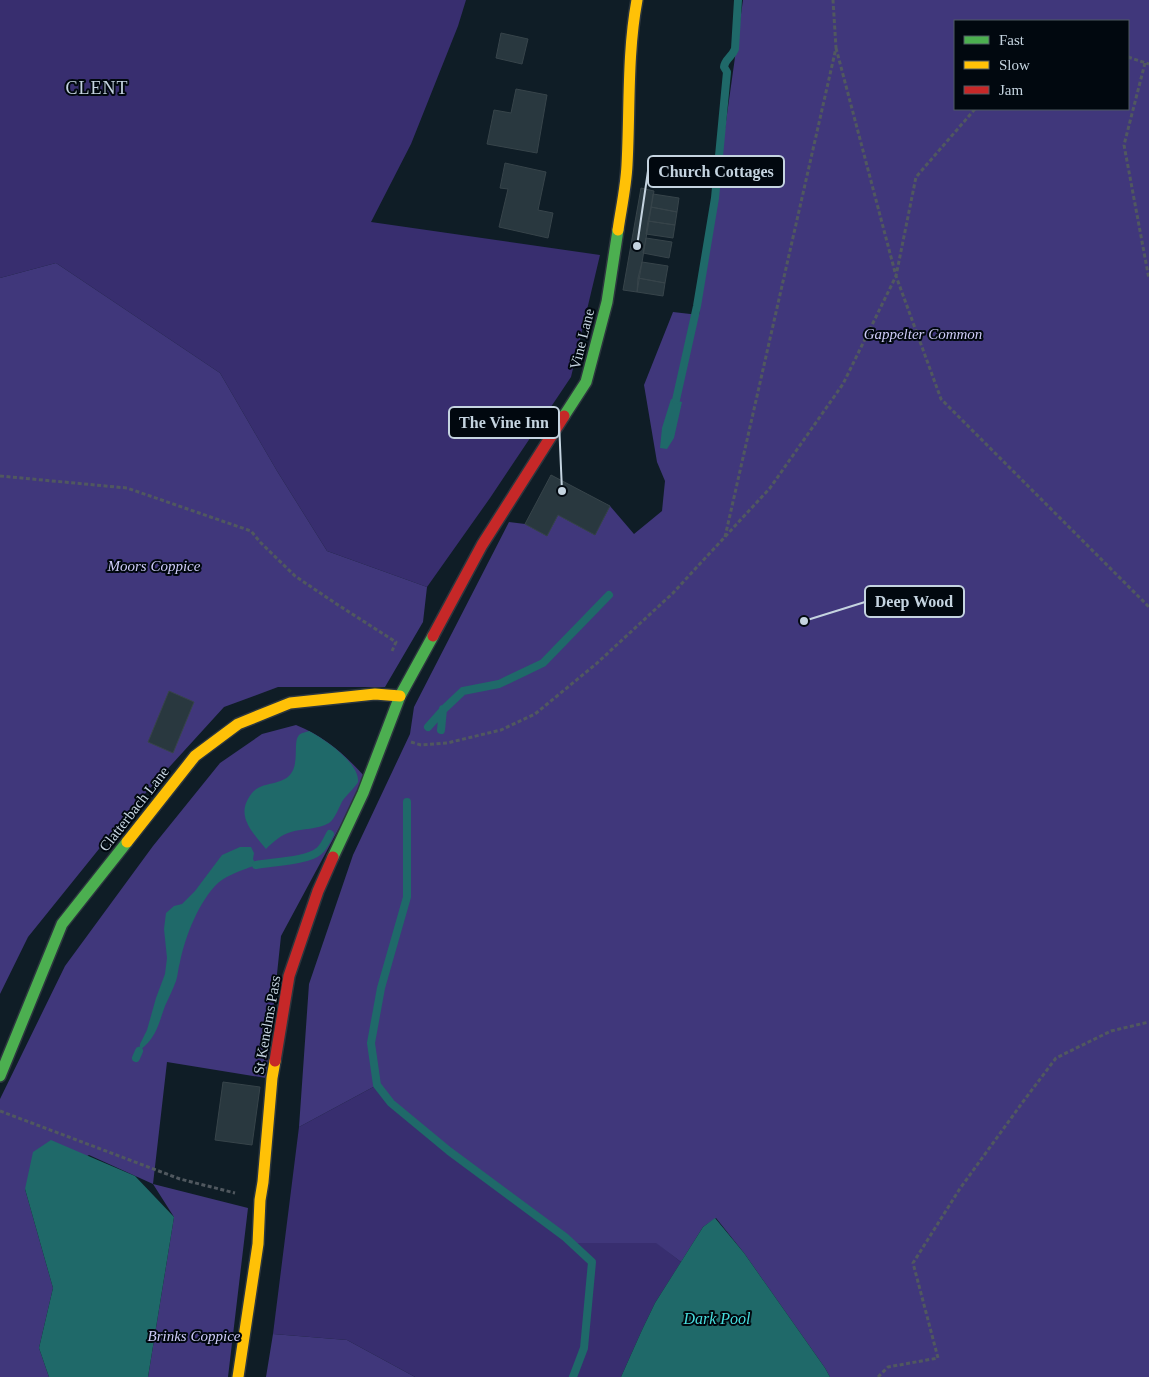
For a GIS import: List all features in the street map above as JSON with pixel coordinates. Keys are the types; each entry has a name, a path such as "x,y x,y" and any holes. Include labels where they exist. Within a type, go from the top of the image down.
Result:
{"street":[{"name":"Vine Lane","path":"400,696 482,546 586,382 607,302 627,167 633,21 637,0"},
{"name":"Clatterbach Lane","path":"0,1076 62,924 194,756 238,724 290,703 375,694 400,696"},
{"name":"St Kenelms Pass","path":"238,1377 258,1244 260,1200 272,1078 289,976 318,892 363,793 400,696"}],"path":[{"path":"833,0 836,48 896,276 941,399 1149,608"},
{"path":"725,537 836,48"},
{"path":"1129,57 1147,64 1124,145 1149,279"},
{"path":"385,736 421,744 447,743 501,730 535,714 596,664 673,593 770,488 843,384 896,276 916,177 974,110"},
{"path":"0,476 127,488 251,531 295,576 335,604 396,642 389,659"},
{"path":"878,1377 888,1367 938,1358 913,1263 959,1190 1056,1058 1111,1031 1149,1022"},
{"path":"0,1111 180,1179 260,1200"}],"shaded area":[{"path":"0,0 466,0 458,26 411,144 371,222 600,255 571,377 490,498 427,587 327,551 277,471 220,373 56,263 0,278"},
{"path":"377,1085 391,1103 449,1151 575,1243 657,1243 681,1262 655,1303 621,1377 415,1377 347,1340 273,1334 299,1127"}],"green space":[{"name":"Gappelter Common","path":"743,0 1149,0 1149,1377 830,1377 744,1253 716,1218 703,1227 681,1262 656,1243 575,1243 449,1151 391,1103 377,1085 299,1127 309,984 353,855 410,734 414,707 509,522 525,524 547,536 558,515 595,535 610,506 634,534 662,511 665,481 657,462 644,385 673,312 699,315"},
{"name":"Moors Coppice","path":"56,263 220,373 277,471 327,551 427,587 423,622 385,687 278,687 224,707 132,808 28,937 0,994 0,278"},
{"path":"296,725 317,735 334,747 366,778 281,936 266,1078 167,1062 153,1184 89,1155 25,1189 53,1288 39,1348 49,1377 0,1377 0,1099 65,966 153,846 220,763 262,734"},
{"name":"Brinks Coppice","path":"153,1184 248,1208 228,1377 148,1377 174,1217"},
{"path":"273,1334 347,1340 415,1377 266,1377"}],"water":[{"path":"671,399 682,402 674,438 667,449 660,448 662,428"},
{"path":"309,731 340,752 353,767 358,782 343,800 329,823 320,827 287,833 266,849 248,826 244,813 245,806 254,791 289,776 294,767 297,738 300,734"},
{"path":"240,847 251,847 256,865 236,872 222,880 205,899 189,931 176,981 156,1030 150,1041 139,1051 165,974 167,958 164,929 166,913 174,906 182,904 195,891 222,855"},
{"path":"51,1140 135,1176 174,1217 148,1377 49,1377 39,1348 53,1288 25,1189 33,1152"},
{"name":"Dark Pool","path":"715,1218 744,1253 830,1377 621,1377 655,1303 703,1227"}],"building":[{"path":"501,33 528,39 522,64 496,58"},
{"path":"516,89 547,95 537,153 487,144 494,110 511,113"},
{"path":"505,163 546,172 538,210 553,213 548,238 499,227 508,189 500,188"},
{"path":"641,188 654,191 637,292 623,290"},
{"path":"653,194 679,198 677,212 651,207"},
{"path":"651,207 677,212 675,225 648,221"},
{"path":"648,221 675,225 673,238 646,234"},
{"path":"646,238 672,242 669,258 643,253"},
{"path":"642,262 668,266 665,283 638,278"},
{"path":"638,278 665,283 663,296 637,292"},
{"path":"551,475 610,506 595,535 558,515 547,536 525,524"},
{"path":"169,691 194,702 173,753 148,742"},
{"path":"223,1082 260,1087 252,1145 215,1140"}],"waterway":[{"path":"676,400 697,306 715,198 727,72 724,67 735,49 738,0"},
{"path":"428,727 463,691 499,684 543,663 609,595"},
{"path":"441,730 443,709"},
{"path":"407,802 407,897 381,988 371,1043 377,1085 391,1103 449,1151 565,1237 592,1262 584,1348 573,1377"},
{"path":"256,865 307,857 319,851 330,834"},
{"path":"136,1058 139,1051"}],"traffic: fast":[{"path":"564,416 586,382 607,302 618,230"},
{"path":"333,857 363,793 400,696 433,636"},
{"path":"0,1076 62,924 127,842"}],"traffic: slow":[{"path":"618,230 625,190 630,61 637,0"},
{"path":"127,842 195,756 238,724 290,703 375,694 400,696"},
{"path":"238,1377 258,1244 260,1200 275,1061"}],"traffic: jam":[{"path":"433,636 482,545 564,416"},
{"path":"275,1061 289,976 318,891 333,857"}],"place":[{"name":"Church Cottages","path":"637,246"},
{"name":"The Vine Inn","path":"562,491"},
{"name":"Deep Wood","path":"804,621"}],"district":[{"name":"CLENT","path":"97,88"}]}
